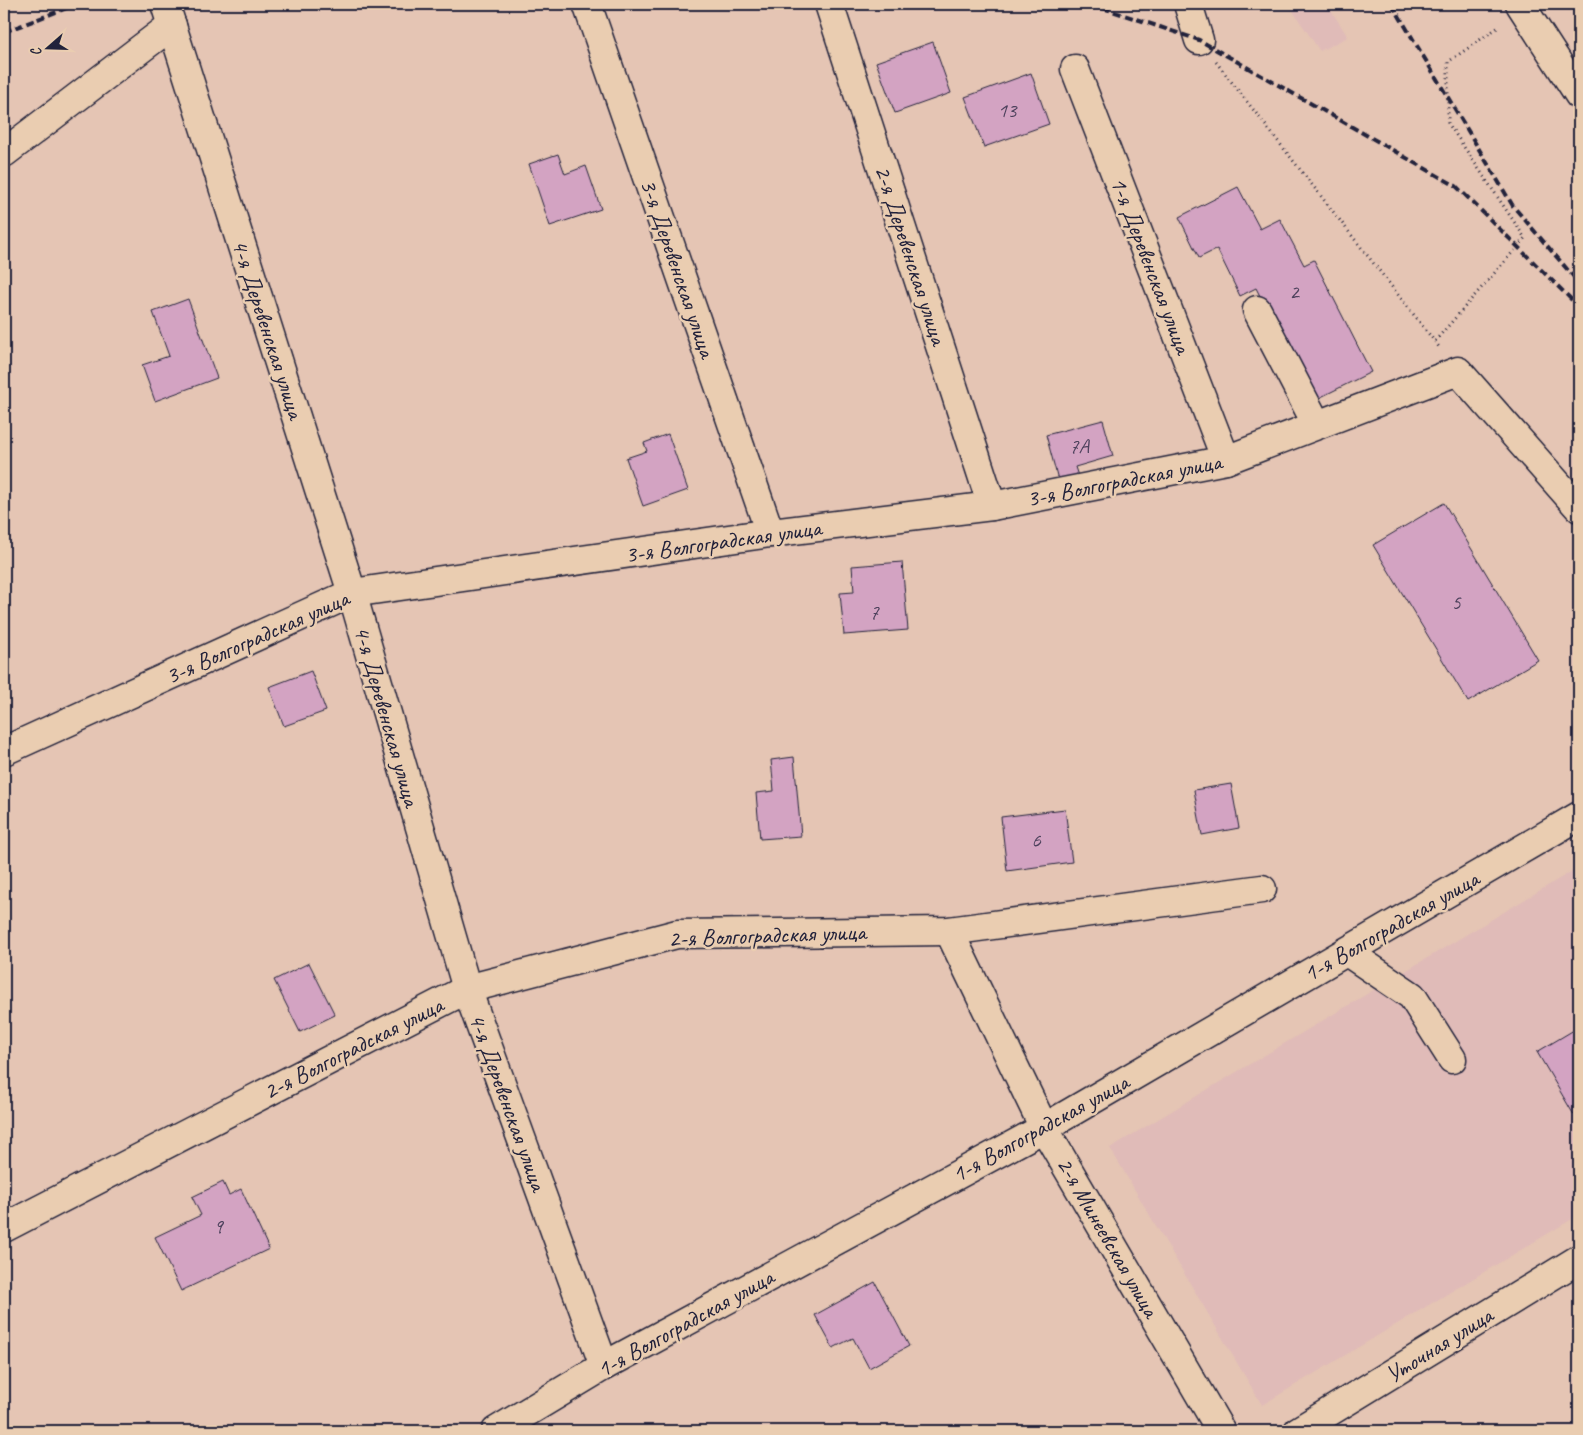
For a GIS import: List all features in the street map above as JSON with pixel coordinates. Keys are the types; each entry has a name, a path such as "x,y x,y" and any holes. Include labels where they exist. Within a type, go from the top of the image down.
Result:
{"street":[{"name":"3-я Деревенская улица","path":"587,4 770,533"},
{"name":"2-я Деревенская улица","path":"829,4 992,506"},
{"path":"1188,4 1199,40"},
{"path":"1525,6 1579,95"},
{"path":"4,153 168,14"},
{"name":"4-я Деревенская улица","path":"168,14 352,593 467,989 604,1366"},
{"name":"1-я Деревенская улица","path":"1076,70 1226,460"},
{"path":"1258,310 1317,425"},
{"name":"3-я Волгоградская улица","path":"4,751 352,593 770,533 992,506 1226,460 1458,371"},
{"path":"1458,371 1579,508"},
{"name":"1-я Волгоградская улица","path":"496,1431 604,1366 1044,1128 1579,816"},
{"name":"2-я Волгоградская улица","path":"4,1228 467,989 677,934 948,930 1262,889"},
{"name":"2-я Минеевская улица","path":"948,930 1044,1128 1221,1431"},
{"path":"1347,952 1412,996 1452,1059"},
{"name":"Уточная улица","path":"1298,1431 1579,1259"}],"path":[{"path":"1435,341 1525,238 1448,123 1447,96 1448,62 1525,6"},
{"path":"1199,40 1458,371"}],"shaded area":[{"path":"1288,4 1327,4 1348,37 1320,51"},
{"path":"1579,867 1579,1215 1262,1405 1110,1148"}],"building":[{"path":"933,42 951,93 895,113 876,62"},
{"path":"1031,73 1049,124 984,147 965,97"},
{"path":"558,154 565,174 586,166 601,209 550,226 529,164"},
{"path":"1238,187 1260,229 1280,219 1304,265 1314,260 1371,372 1313,401 1256,288 1240,296 1217,249 1199,258 1179,217"},
{"path":"188,299 217,378 155,401 142,365 169,356 153,312"},
{"path":"1103,420 1113,456 1075,467 1080,482 1060,487 1046,435"},
{"path":"668,434 688,490 643,506 626,458 647,451 644,443"},
{"path":"1444,503 1538,660 1468,702 1373,545"},
{"path":"902,562 908,630 844,635 840,593 854,592 852,566"},
{"path":"311,671 326,711 284,726 269,687"},
{"path":"794,757 801,836 760,839 756,793 774,791 771,760"},
{"path":"1231,784 1239,828 1202,835 1194,790"},
{"path":"1065,809 1072,862 1007,871 1001,817"},
{"path":"309,963 335,1015 300,1032 274,980"},
{"path":"1579,1027 1579,1112 1574,1115 1537,1052"},
{"path":"223,1182 229,1195 241,1189 269,1249 181,1291 155,1237 201,1215 192,1197"},
{"path":"875,1282 909,1346 869,1368 853,1338 833,1348 815,1315"}],"railway":[{"path":"4,32 77,4"},
{"path":"1091,4 1199,40 1456,186 1579,307"},
{"path":"1392,4 1513,206 1579,283"}]}
